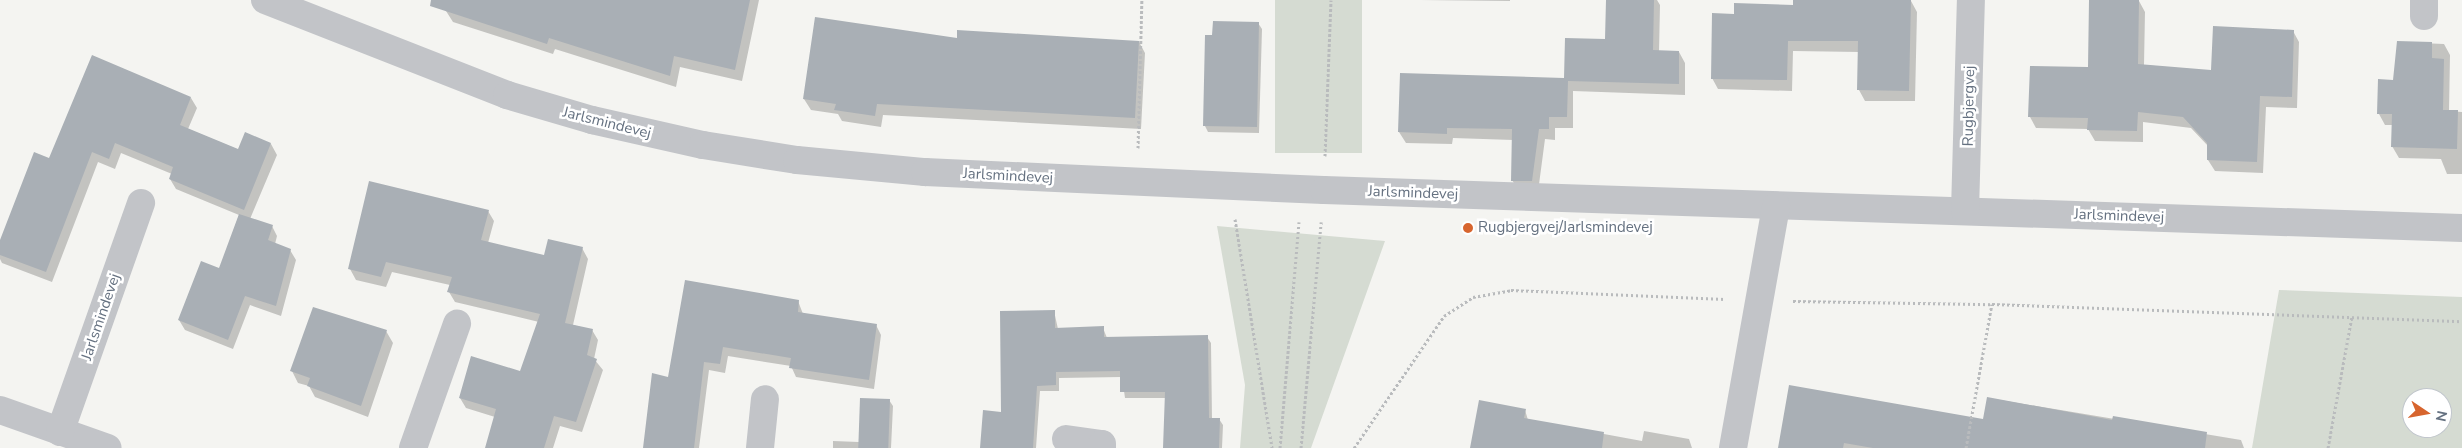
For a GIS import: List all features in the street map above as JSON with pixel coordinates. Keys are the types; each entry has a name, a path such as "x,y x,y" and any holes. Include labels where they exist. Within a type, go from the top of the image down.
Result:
{"street":[{"name":"Jarlsmindevej","path":"265,0 507,95 592,120 703,146 797,160 925,172 1313,189 2462,228"},
{"name":"Rugbjergvej","path":"1965,212 1970,0"},
{"name":"Jarlsmindevej","path":"72,439 141,203"},
{"path":"1733,448 1776,206"},
{"path":"413,448 457,324"},
{"path":"760,448 765,400"},
{"path":"0,410 72,439 108,448"},
{"path":"1066,439 1102,444 1102,448"}],"path":[{"path":"1137,181 1142,0"},
{"path":"1280,448 1313,189 1331,0"},
{"path":"1229,184 1272,448"},
{"path":"1300,448 1313,189"},
{"path":"1354,448 1444,316 1473,297 1511,290 1759,301 1992,304 2462,321"},
{"path":"1966,448 1992,304"},
{"path":"2328,448 2352,316"}],"shaded area":[{"path":"1275,0 1362,0 1362,153 1275,153"},
{"path":"1217,226 1385,241 1311,448 1240,448 1245,385"},
{"path":"2279,290 2462,297 2462,448 2252,448"}],"building":[{"path":"431,0 750,0 735,70 674,56 670,76 549,38 547,44 430,6"},
{"path":"1606,0 1654,0 1653,50 1679,51 1679,84 1568,81 1567,117 1549,117 1549,129 1539,129 1532,181 1511,181 1512,129 1447,128 1447,134 1398,132 1400,73 1564,78 1565,38 1605,39"},
{"path":"1793,0 1911,0 1909,91 1857,90 1858,41 1788,41 1787,80 1711,79 1712,13 1734,14 1734,3 1793,5"},
{"path":"2089,0 2139,0 2138,64 2211,70 2213,26 2294,30 2292,97 2260,96 2257,162 2207,160 2207,143 2183,117 2138,112 2137,131 2087,130 2088,118 2028,117 2030,66 2088,67"},
{"path":"815,17 957,38 957,30 1139,41 1135,118 877,104 875,116 834,110 836,104 803,99"},
{"path":"1213,21 1259,22 1257,127 1203,126 1205,35 1212,35"},
{"path":"2397,41 2432,42 2432,58 2444,59 2443,110 2458,110 2457,149 2391,147 2392,114 2377,114 2378,79 2393,80"},
{"path":"92,55 191,97 180,125 238,149 245,132 271,143 244,210 169,179 173,167 115,143 109,159 92,152 46,272 0,255 0,240 34,152 49,158"},
{"path":"369,181 489,210 481,240 544,255 548,239 583,247 565,323 593,329 587,355 597,359 576,422 554,416 544,448 485,448 496,409 459,398 471,356 520,371 540,314 447,292 452,277 386,262 381,277 348,269"},
{"path":"239,214 273,225 268,240 291,249 276,306 245,296 228,340 178,320 201,261 219,268"},
{"path":"685,280 799,300 798,312 877,324 869,380 789,368 791,358 723,347 720,364 704,362 694,448 643,448 652,373 668,377"},
{"path":"313,307 387,330 361,406 307,386 310,378 290,371"},
{"path":"1055,310 1055,328 1104,326 1104,337 1208,335 1209,418 1220,418 1219,448 1163,448 1165,392 1120,392 1120,371 1056,372 1056,385 1037,386 1033,448 980,448 983,410 1001,412 1000,311"},
{"path":"1789,385 1983,419 1987,397 2112,420 2113,416 2207,432 2205,448 1873,448 1844,443 1843,448 1778,448"},
{"path":"860,398 890,399 888,448 858,448"},
{"path":"1479,400 1526,409 1524,418 1604,432 1602,448 1470,448"}],"place":[{"name":"Rugbjergvej/Jarlsmindevej","path":"1468,228"}]}
